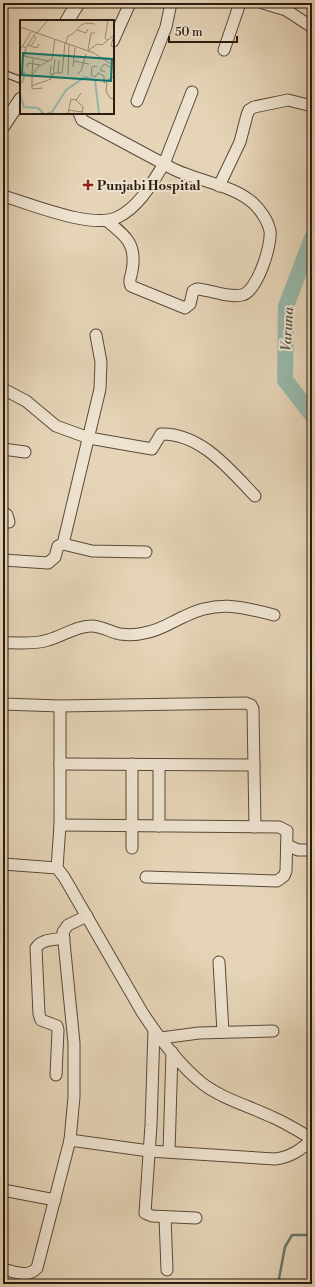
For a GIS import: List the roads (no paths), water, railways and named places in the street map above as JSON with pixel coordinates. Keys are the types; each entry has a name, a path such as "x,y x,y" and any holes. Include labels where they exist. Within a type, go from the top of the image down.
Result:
{"street":[{"path":"68,20 78,3"},
{"path":"114,40 130,3"},
{"path":"137,101 166,27 171,3"},
{"path":"224,50 240,3"},
{"path":"263,3 286,10 312,27"},
{"path":"3,196 87,220 107,221 119,217 140,200 150,188 164,164 192,92"},
{"path":"3,126 20,100"},
{"path":"219,186 240,142 249,110 254,107 288,100 312,106"},
{"path":"79,114 82,120 184,174 240,194 253,203 264,216 270,231 269,245 260,271 249,292 242,295 197,289 193,291 190,304 185,308 131,286 129,280 133,264 131,243 107,221"},
{"path":"63,544 89,438 101,377 96,335"},
{"path":"3,389 26,401 56,426 89,438 122,442 147,449 152,449 161,434 167,434 196,442 207,448 217,457 255,496"},
{"path":"3,449 25,452"},
{"path":"3,512 7,515 9,522"},
{"path":"3,560 48,563 55,557 58,546 63,544 92,551 146,552"},
{"path":"3,643 48,640 82,626 99,626 121,634 145,634 158,630 199,610 222,605 237,606 274,615"},
{"path":"3,704 60,706 246,703 251,705 253,709 255,827"},
{"path":"60,706 60,825 57,868 64,877 157,1034 172,1052 203,1084 222,1096 273,1117 312,1140 297,1153 286,1158 275,1159 149,1151 70,1140"},
{"path":"60,764 254,765"},
{"path":"132,764 132,848"},
{"path":"159,826 160,764"},
{"path":"60,825 279,827 287,831 286,871 284,876 277,881 146,877"},
{"path":"287,845 298,850 312,850"},
{"path":"3,864 57,868"},
{"path":"3,1269 25,1274 33,1273 37,1268 70,1140 74,1097 74,1058 64,928 87,916"},
{"path":"56,1075 58,1030 57,1026 40,1020 36,948 39,943 64,938"},
{"path":"219,962 223,1032"},
{"path":"157,1034 273,1031"},
{"path":"157,1034 145,1213 147,1216 196,1218"},
{"path":"169,1152 172,1052"},
{"path":"3,1190 55,1200"},
{"path":"165,1217 168,1270"}],"lane":[{"path":"3,73 20,80"}],"waterway":[{"name":"Varuna","path":"312,238 286,306 285,380 312,415"},
{"path":"278,1284 285,1247 292,1235 307,1235 312,1238"}],"place":[{"name":"Punjabi Hospital","path":"88,185"}]}
